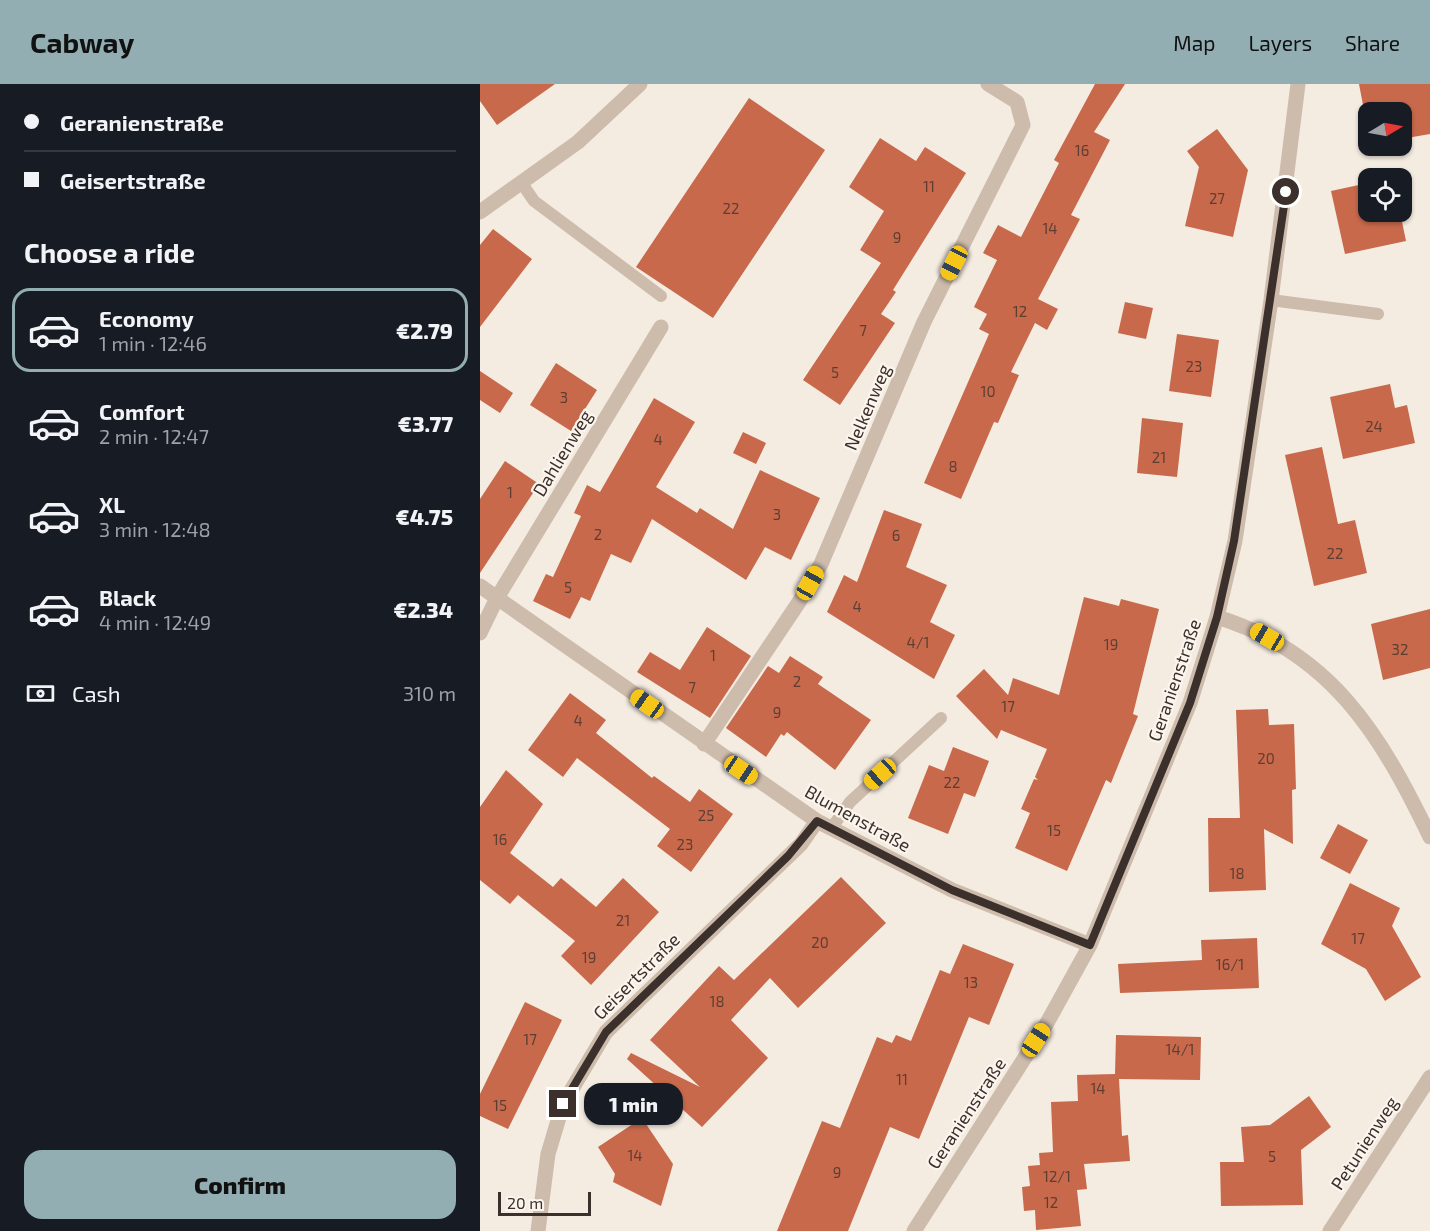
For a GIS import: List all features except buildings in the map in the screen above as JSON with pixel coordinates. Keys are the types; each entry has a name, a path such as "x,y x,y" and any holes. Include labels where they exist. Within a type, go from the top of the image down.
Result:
{"street":[{"path":"480,212 578,142 640,84"},
{"name":"Nelkenweg","path":"704,744 799,603 821,564 924,322 1023,125 1017,102 988,84"},
{"name":"Geranienstraße","path":"914,1231 1047,1023 1090,945 1190,703 1217,617 1234,541 1271,300 1298,106 1298,84"},
{"name":"Dahlienweg","path":"480,633 497,598 661,327"},
{"name":"Blumenstraße","path":"480,586 704,744 824,825 952,890 1090,945"},
{"path":"1217,617 1251,627 1300,655 1355,708 1403,781 1430,837"},
{"name":"Geisertstraße","path":"538,1231 548,1154 563,1104 606,1032 792,852 824,825"},
{"name":"Petunienweg","path":"1330,1231 1430,1077"}],"lane":[{"path":"521,183 534,201 661,296"},
{"path":"1271,300 1378,314"},
{"path":"824,825 941,718"}],"route":[{"path":"563,1104 606,1032 801,844 817,821 952,890 1090,945 1190,703 1217,617 1234,541 1286,192"}]}
